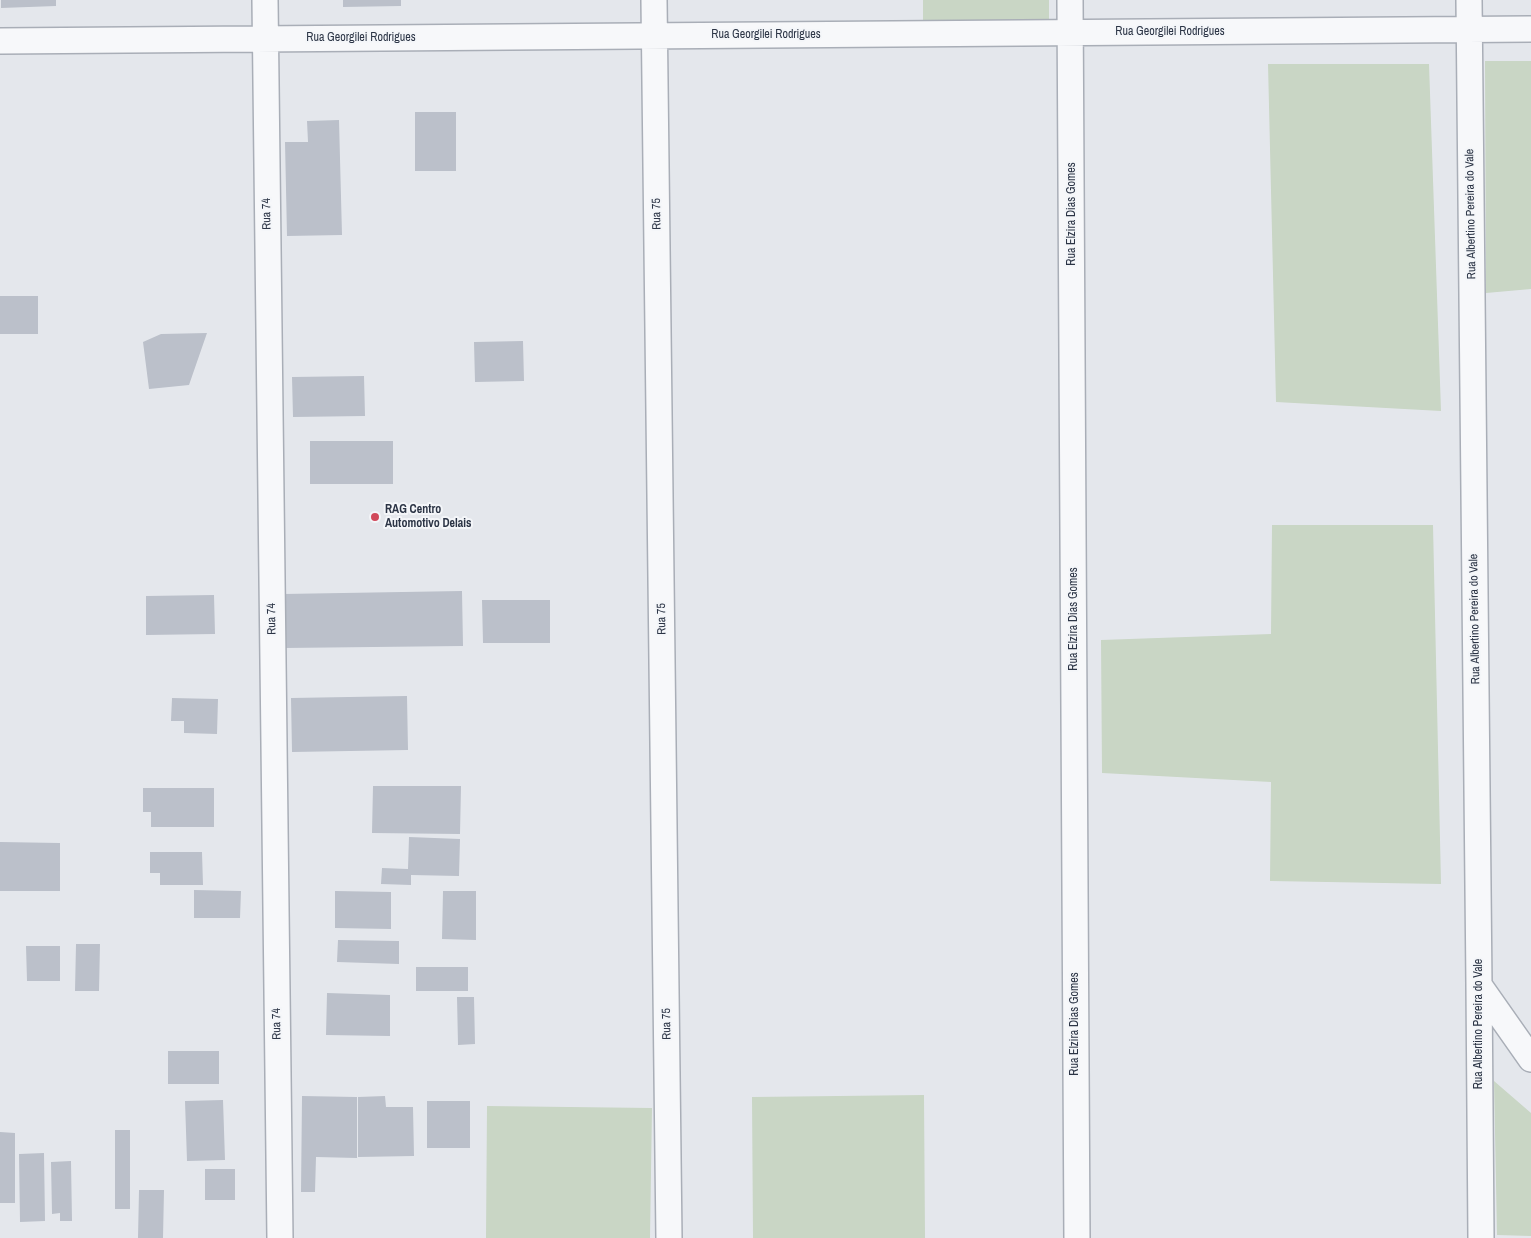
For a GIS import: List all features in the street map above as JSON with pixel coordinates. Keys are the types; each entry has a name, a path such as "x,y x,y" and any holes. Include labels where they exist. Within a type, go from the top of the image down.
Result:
{"street":[{"name":"Rua 74","path":"265,0 280,1238"},
{"name":"Rua 75","path":"654,0 670,1238"},
{"name":"Rua Elzira Dias Gomes","path":"1070,0 1076,1238"},
{"name":"Rua Albertino Pereira do Vale","path":"1469,0 1480,1238"},
{"name":"Rua Georgilei Rodrigues","path":"0,41 1531,29"},
{"path":"1479,986 1531,1059"}],"green space":[{"path":"923,0 1049,0 1049,29 923,28"},
{"path":"1485,61 1531,61 1531,289 1486,293"},
{"path":"1268,64 1429,64 1441,411 1276,402"},
{"path":"1272,525 1433,525 1441,884 1270,881 1271,782 1102,773 1101,640 1271,634"},
{"path":"1494,1081 1531,1113 1531,1236 1497,1235"},
{"path":"924,1095 925,1238 753,1238 752,1097"},
{"path":"487,1106 652,1108 650,1238 486,1238"}],"building":[{"path":"1,0 56,0 56,6 1,8"},
{"path":"343,0 401,0 401,6 343,7"},
{"path":"415,112 456,112 456,171 415,171"},
{"path":"339,120 342,235 287,236 285,142 308,142 307,121"},
{"path":"0,296 38,296 38,334 0,334"},
{"path":"207,333 189,385 149,389 143,342 161,334"},
{"path":"523,341 524,381 475,382 474,342"},
{"path":"364,376 365,416 293,417 292,377"},
{"path":"310,441 393,441 393,484 310,484"},
{"path":"462,591 463,646 284,648 283,594"},
{"path":"214,595 215,634 146,635 146,596"},
{"path":"482,600 550,600 550,643 483,643"},
{"path":"407,696 408,750 292,752 291,698"},
{"path":"172,698 218,699 217,734 184,733 184,721 171,721"},
{"path":"373,786 461,786 460,834 372,833"},
{"path":"143,788 214,788 214,827 151,827 151,812 143,812"},
{"path":"409,837 460,839 459,876 411,875 411,885 381,884 382,868 408,869"},
{"path":"0,842 60,843 60,891 0,891"},
{"path":"150,852 202,852 203,885 160,885 160,873 150,873"},
{"path":"194,890 241,891 240,918 194,918"},
{"path":"335,891 391,892 391,929 335,928"},
{"path":"443,891 476,891 476,940 442,939"},
{"path":"338,940 399,941 399,964 337,962"},
{"path":"76,944 100,944 99,991 75,991"},
{"path":"26,946 60,946 60,981 27,981"},
{"path":"416,967 468,967 468,991 416,991"},
{"path":"327,993 390,995 390,1036 326,1035"},
{"path":"457,997 474,997 475,1044 458,1045"},
{"path":"168,1051 219,1051 219,1084 168,1084"},
{"path":"302,1096 357,1097 357,1158 316,1157 315,1192 301,1192"},
{"path":"385,1096 386,1107 413,1107 414,1156 358,1157 358,1097"},
{"path":"223,1100 225,1160 187,1161 185,1101"},
{"path":"427,1101 470,1101 470,1148 427,1148"},
{"path":"115,1130 130,1130 130,1209 115,1209"},
{"path":"0,1132 15,1133 15,1203 0,1203"},
{"path":"44,1153 45,1221 20,1222 19,1154"},
{"path":"71,1161 72,1221 60,1221 60,1213 52,1214 51,1162"},
{"path":"205,1169 235,1169 235,1200 205,1200"},
{"path":"139,1190 164,1190 163,1238 138,1238"}],"place":[{"name":"RAG Centro Automotivo Delais","path":"375,517"}]}
